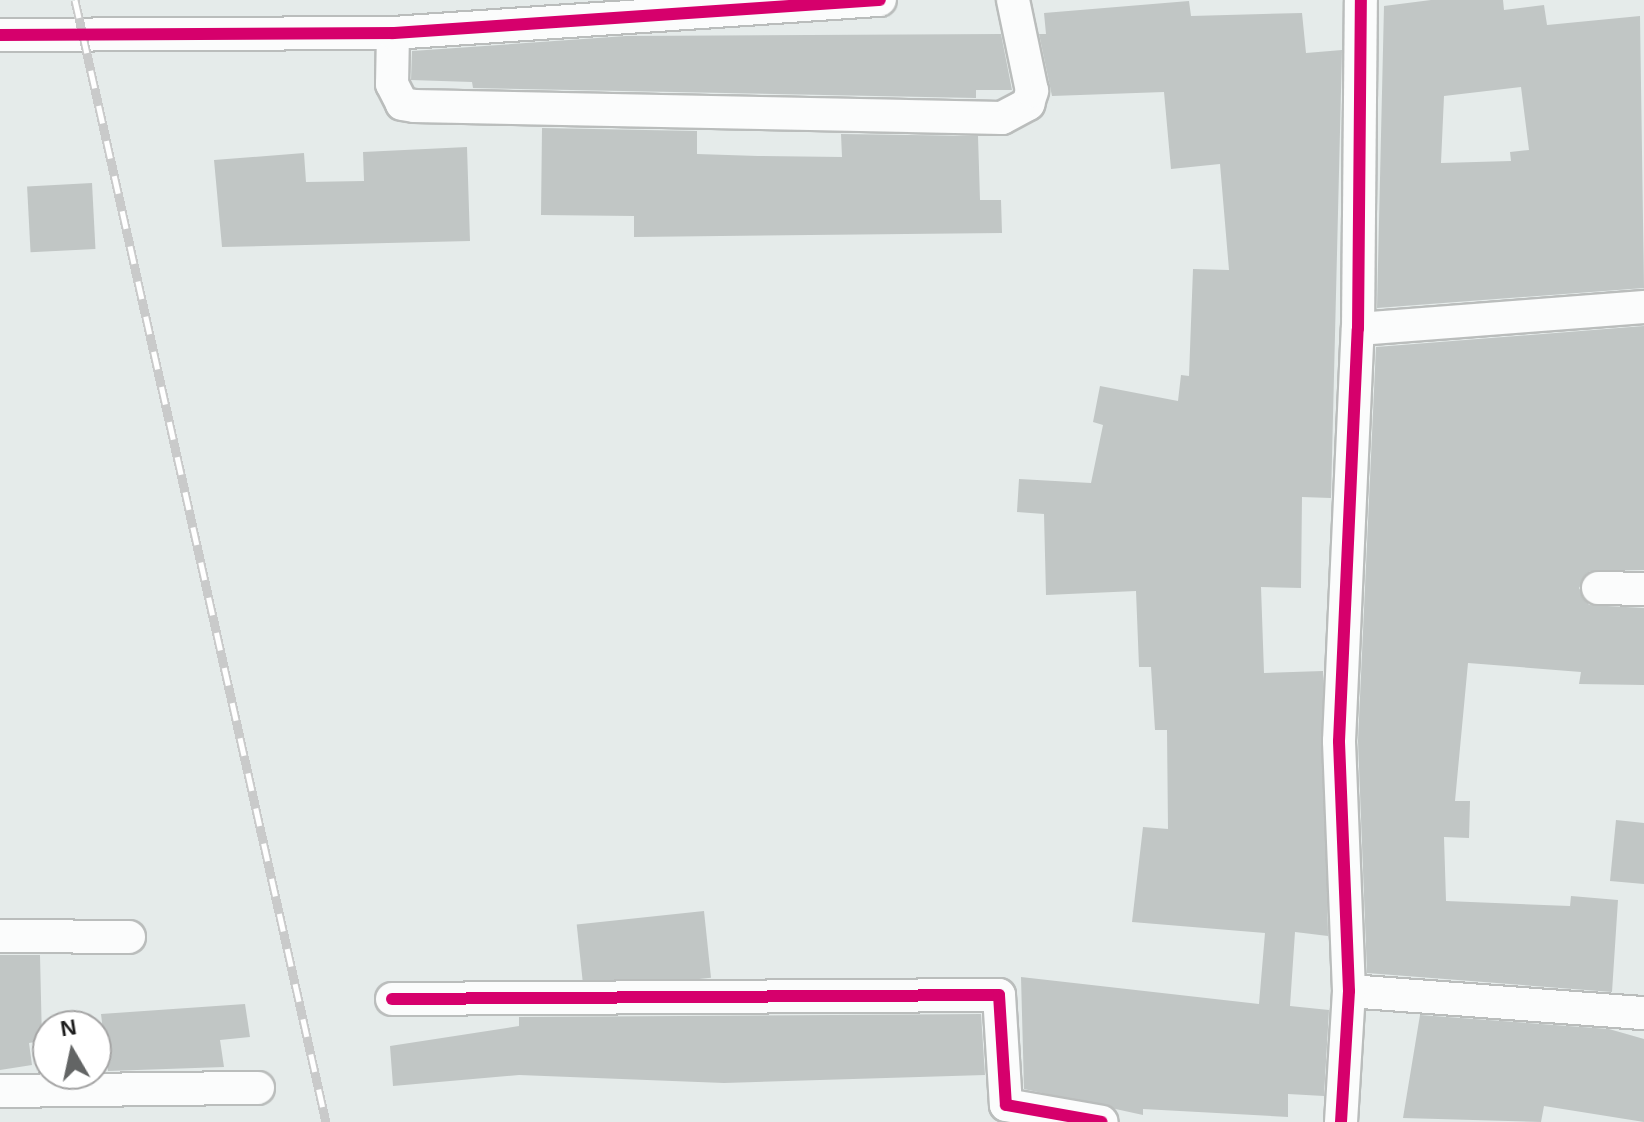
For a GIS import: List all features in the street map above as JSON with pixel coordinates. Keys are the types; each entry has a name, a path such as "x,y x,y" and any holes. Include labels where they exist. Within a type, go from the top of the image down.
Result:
{"street":[{"path":"0,35 393,33 880,0"},
{"path":"393,33 392,84 402,104 414,106 1002,118 1028,104 1032,91 1013,0"},
{"path":"1341,1122 1349,991 1339,741 1358,329 1361,0"},
{"path":"1358,329 1644,307"},
{"path":"1598,588 1644,589"},
{"path":"0,936 129,937"},
{"path":"1349,991 1644,1013"},
{"path":"392,999 999,995 1006,1105 1102,1122"},
{"path":"0,1091 258,1088"}],"building":[{"path":"1431,0 1503,0 1504,10 1544,5 1547,25 1640,16 1644,288 1377,308 1384,6","holes":["1521,87 1529,150 1510,152 1511,161 1441,163 1444,96"]},
{"path":"1189,1 1191,16 1302,13 1306,53 1342,50 1331,498 1302,497 1301,588 1261,587 1264,673 1323,671 1328,936 1295,932 1290,1006 1329,1010 1324,1096 1288,1094 1288,1117 1143,1109 1143,1115 1024,1089 1021,977 1259,1004 1265,933 1132,922 1143,827 1168,829 1167,730 1155,730 1151,667 1139,667 1136,591 1046,595 1044,514 1017,512 1019,479 1091,483 1103,425 1093,422 1100,386 1178,401 1181,375 1189,376 1193,269 1229,270 1220,164 1171,169 1164,92 1052,96 1039,34 1046,34 1044,13"},
{"path":"1001,34 1012,90 976,90 976,98 473,88 472,82 411,80 412,51 626,36"},
{"path":"542,128 697,131 697,154 758,156 842,157 841,134 978,136 980,200 1001,200 1002,233 634,237 634,216 541,215"},
{"path":"467,147 470,241 222,247 214,160 304,153 306,182 364,181 363,152"},
{"path":"92,183 95,249 31,252 27,186"},
{"path":"1644,326 1644,570 1590,571 1579,588 1589,605 1644,608 1644,685 1579,684 1581,672 1468,663 1455,801 1470,801 1469,838 1444,837 1446,901 1570,906 1571,896 1618,900 1612,992 1367,973 1358,741 1376,347"},
{"path":"1616,820 1644,823 1644,884 1610,881"},
{"path":"704,911 711,978 584,991 577,924"},
{"path":"0,955 40,955 41,1010 32,1010 32,1043 29,1043 32,1065 0,1070"},
{"path":"245,1004 250,1037 220,1040 224,1067 112,1071 112,1013"},
{"path":"981,1014 985,1075 724,1083 519,1075 393,1086 390,1046 519,1026 519,1017"},
{"path":"1420,1015 1609,1029 1644,1039 1644,1122 1544,1106 1541,1122 1403,1118"}],"railway":[{"path":"75,0 326,1122"}],"cycle path":[{"path":"0,35 393,33 880,0"},
{"path":"1341,1122 1349,991 1339,741 1358,329 1361,0"},
{"path":"392,999 999,995 1006,1105 1102,1122"}]}
